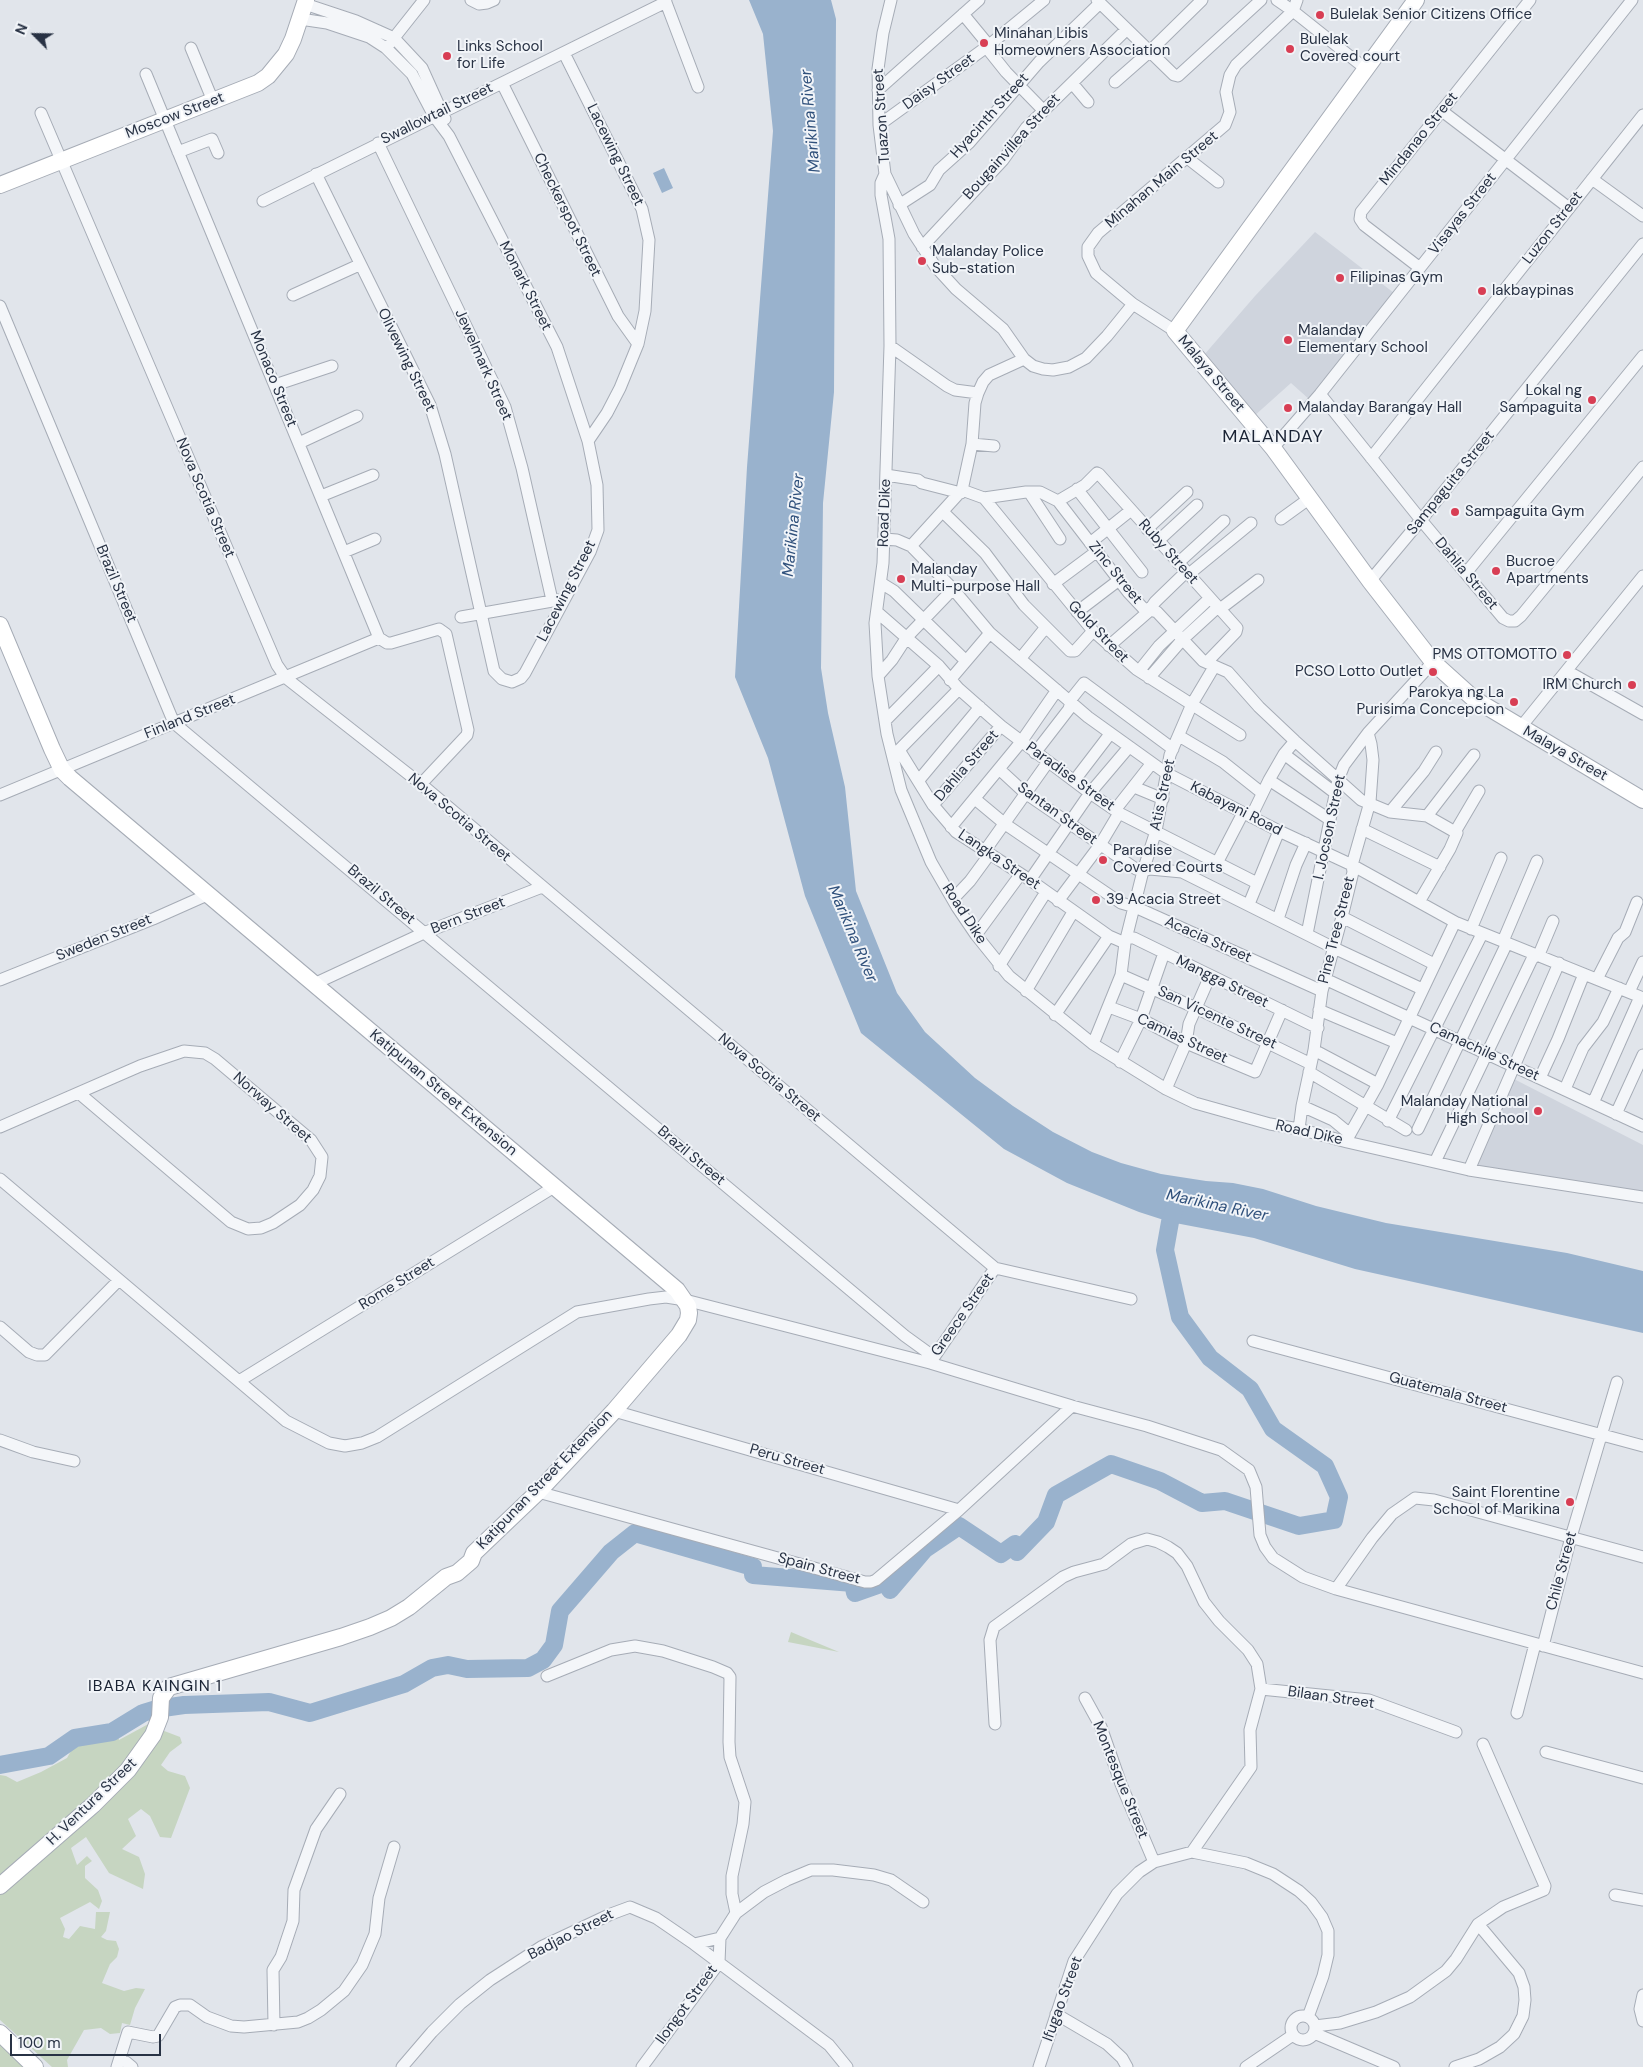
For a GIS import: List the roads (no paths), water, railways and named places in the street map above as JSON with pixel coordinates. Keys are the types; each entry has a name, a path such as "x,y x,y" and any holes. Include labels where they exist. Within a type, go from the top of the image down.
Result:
{"street":[{"path":"386,48 424,0"},
{"path":"471,0 478,4 487,4 494,0"},
{"name":"Tuazon Street","path":"885,174 879,124 879,56 891,0"},
{"path":"878,90 932,44 979,0"},
{"name":"Daisy Street","path":"879,124 988,46 1044,0"},
{"path":"1115,82 1202,0"},
{"path":"1099,1 1174,75 1178,76 1261,0"},
{"path":"1277,0 1295,5 1366,69"},
{"name":"Malaya Street","path":"1416,0 1175,331 1273,448 1432,662 1474,699 1643,800"},
{"name":"Mindanao Street","path":"1420,268 1364,224 1360,216 1364,208 1530,0"},
{"name":"Visayas Street","path":"1273,448 1320,394 1632,0"},
{"path":"666,1 698,87"},
{"name":"Swallowtail Street","path":"263,201 666,1"},
{"name":"Hyacinth Street","path":"899,205 930,185 939,170 969,143 1019,84 1099,1"},
{"name":"Minahan Main Street","path":"1175,331 1133,304 1096,273 1088,256 1088,246 1098,233 1186,157 1222,129 1228,121 1230,107 1226,86 1232,70 1295,5"},
{"name":"Monark Street","path":"304,7 356,21 394,38 417,71 557,347 588,441"},
{"name":"Monark Street","path":"304,7 327,23 369,37 417,71"},
{"name":"Moscow Street","path":"0,185 249,87 268,76 286,54 304,7"},
{"path":"963,14 1006,72 1043,110"},
{"name":"Bougainvillea Street","path":"922,247 1003,160 1026,128 1127,29"},
{"path":"191,48 213,101"},
{"name":"Lacewing Street","path":"482,613 494,671 502,679 512,682 521,678 558,600 590,552 598,530 597,485 588,441 620,388 638,344 645,311 649,240 642,209 564,53"},
{"name":"Monaco Street","path":"146,74 379,638"},
{"name":"Checkerspot Street","path":"502,83 618,316 638,344"},
{"path":"1072,83 1088,102"},
{"path":"1442,111 1569,208"},
{"name":"Nova Scotia Street","path":"41,113 277,665 286,678 421,784 996,1268 1130,1299"},
{"name":"Luzon Street","path":"1371,458 1643,115"},
{"path":"178,152 212,139 218,153"},
{"name":"Jewelmark Street","path":"378,143 506,407 558,600"},
{"path":"1186,157 1218,182"},
{"name":"Olivewing Street","path":"316,174 359,265 430,405 445,454 482,613"},
{"path":"885,174 899,205 922,247 948,282 1003,329 1024,359 1033,366 1048,370 1075,364 1086,358 1133,304"},
{"name":"Road Dike","path":"885,174 881,183 881,195 890,248 890,346 884,539 881,583 875,623 878,676 885,721 895,752 901,790 931,862 976,934 1000,966 1055,1015 1120,1062 1166,1089 1195,1103 1231,1114 1349,1138 1469,1170 1643,1197"},
{"path":"1592,179 1643,216"},
{"name":"Sampaguita Street","path":"1370,581 1643,244"},
{"path":"293,295 359,265"},
{"name":"Brazil Street","path":"0,306 174,723 426,932 932,1360"},
{"path":"890,346 947,386 955,390 978,393"},
{"path":"1466,573 1643,356"},
{"path":"911,546 962,491 972,444 978,393 989,375 1024,359"},
{"path":"276,385 332,366"},
{"path":"1320,394 1421,520"},
{"path":"299,443 357,416"},
{"path":"972,444 994,446"},
{"name":"Dahlia Street","path":"1421,520 1505,619 1515,621 1643,467"},
{"name":"Ruby Street","path":"1077,489 1098,473 1237,630"},
{"path":"321,496 373,475"},
{"path":"886,475 918,480 922,484 962,491 984,498 1040,492 1058,500 1077,489 1107,530 1142,572"},
{"path":"1029,492 1060,539"},
{"path":"1147,529 1187,492"},
{"name":"Gold Street","path":"984,498 1053,584 1109,646 1144,675 1240,735"},
{"path":"1281,519 1310,498"},
{"name":"Zinc Street","path":"1058,500 1093,548 1143,608 1157,612 1203,661 1228,672 1259,707 1295,742 1362,800 1390,812"},
{"path":"1158,542 1197,504"},
{"path":"1053,584 1093,548 1107,530 1130,511"},
{"path":"943,512 984,553 1024,605 1072,652 1094,631"},
{"path":"1178,563 1224,521"},
{"path":"1109,646 1188,573 1251,522"},
{"path":"344,552 375,539"},
{"name":"Kabayani Road","path":"884,539 897,540 911,546 953,589 990,633 1110,734 1166,773 1279,831 1352,865 1455,922 1538,954 1642,998"},
{"path":"1520,728 1643,576"},
{"path":"1077,612 1119,580"},
{"path":"1144,675 1219,608 1258,580"},
{"path":"881,583 894,591 925,619 966,661"},
{"path":"878,676 907,638 953,589"},
{"path":"1144,675 1159,646 1210,598"},
{"path":"462,617 558,600"},
{"name":"Paradise Street","path":"877,612 939,666 950,680 980,708 1035,753 1074,781 1117,811 1257,883"},
{"name":"Katipunan Street Extension","path":"0,625 62,770 78,786 677,1290 685,1300 689,1313 688,1320 679,1336 614,1410 538,1492 474,1553 471,1561 456,1573 446,1577 409,1607 391,1618 341,1638 172,1685 165,1690 160,1710"},
{"path":"1020,659 1046,627"},
{"path":"379,638 391,643 439,629 446,634 468,730 467,735 421,784"},
{"name":"Atis Street","path":"1093,1044 1110,1007 1121,975 1126,940 1143,871 1156,831 1166,773 1173,749 1211,664 1237,630"},
{"path":"950,680 990,633"},
{"name":"Finland Street","path":"0,795 379,638"},
{"name":"I. Jocson Street","path":"1307,934 1338,780 1353,750 1432,662"},
{"path":"885,721 939,666"},
{"path":"1567,670 1639,712 1643,700"},
{"path":"1035,753 1068,709 1082,684 1086,684 1173,749"},
{"path":"895,752 959,689"},
{"path":"951,827 1021,742 1057,690"},
{"path":"919,780 980,708"},
{"name":"Dahlia Street","path":"933,805 1002,726"},
{"name":"Pine Tree Street","path":"1299,1129 1318,1028 1322,991 1353,872 1352,865 1370,802 1373,760 1368,733"},
{"path":"1074,781 1110,734"},
{"path":"1178,736 1223,762 1262,793"},
{"path":"1217,863 1262,793 1284,754 1295,742"},
{"path":"976,934 1048,854 1071,824 1090,792 1128,747"},
{"name":"Langka Street","path":"895,752 919,780 933,805 956,832 1109,936 1126,940"},
{"path":"1390,812 1424,771 1436,752"},
{"path":"1284,754 1335,792"},
{"path":"1426,816 1474,755"},
{"path":"953,899 970,881 1005,824 1048,762"},
{"path":"1058,901 1077,873 1100,845 1117,811 1152,763"},
{"name":"Santan Street","path":"999,768 1026,793 1100,845 1143,871"},
{"path":"1269,780 1329,819"},
{"path":"1134,787 1163,799"},
{"path":"1419,902 1440,867 1456,832 1479,791"},
{"name":"Acacia Street","path":"975,799 1005,824 1121,904 1135,907 1322,991"},
{"path":"1390,812 1426,816 1456,832"},
{"path":"1362,829 1440,867"},
{"path":"1249,904 1279,831"},
{"path":"1278,919 1296,865 1306,843"},
{"path":"1471,929 1501,858"},
{"path":"1460,1043 1505,942 1537,861"},
{"path":"1143,871 1150,869 1182,872 1334,948 1422,989"},
{"name":"Bern Street","path":"314,984 426,932 542,887"},
{"path":"1000,966 1046,892"},
{"name":"Sweden Street","path":"0,980 153,919 208,894"},
{"path":"1596,979 1618,938 1625,932 1637,902"},
{"path":"1026,991 1073,912"},
{"path":"1342,917 1434,964"},
{"path":"1435,1162 1532,959 1540,952 1554,921"},
{"path":"1302,1106 1333,1120 1349,1138 1378,1084 1455,922"},
{"path":"1388,1121 1482,934"},
{"path":"1055,1015 1109,936"},
{"name":"Mangga Street","path":"1126,940 1134,938 1318,1028"},
{"path":"1120,1062 1141,1019 1164,954"},
{"path":"1565,1089 1583,1048 1603,1022 1643,962"},
{"path":"1469,1170 1559,963"},
{"path":"1540,1078 1584,974"},
{"name":"San Vicente Street","path":"1121,975 1268,1042 1388,1121 1412,1130 1460,1043"},
{"path":"1166,1089 1186,1043 1187,1032 1210,976"},
{"name":"Camachile Street","path":"1325,979 1410,1017 1486,1055 1643,1125"},
{"path":"1593,1103 1642,998"},
{"name":"Camias Street","path":"1110,1007 1141,1019 1186,1043 1255,1072 1268,1042"},
{"path":"1268,1042 1282,1010"},
{"path":"1319,1010 1397,1043"},
{"path":"1314,1050 1378,1084"},
{"name":"Norway Street","path":"0,1127 80,1094 140,1066 184,1051 205,1053 215,1059 311,1140 322,1157 320,1176 313,1190 300,1205 273,1223 261,1228 248,1229 231,1222 80,1094"},
{"path":"1616,1114 1643,1055"},
{"path":"0,1179 286,1421 312,1436 329,1443 345,1446 362,1443 377,1437 577,1312 666,1297 685,1300 932,1360 1072,1406 1147,1426 1221,1450 1249,1470 1256,1487 1260,1535 1265,1547 1273,1558 1304,1577 1336,1589 1643,1673"},
{"name":"Rome Street","path":"239,1381 554,1187"},
{"name":"Greece Street","path":"932,1360 996,1268"},
{"path":"0,1327 30,1352 37,1355 45,1355 119,1280"},
{"name":"Guatemala Street","path":"1253,1341 1643,1446"},
{"name":"Chile Street","path":"1517,1713 1539,1645 1616,1382"},
{"name":"Spain Street","path":"538,1492 865,1582 876,1580 960,1510 1072,1406"},
{"name":"Peru Street","path":"614,1410 960,1510"},
{"path":"0,1440 33,1452 74,1461"},
{"path":"1336,1589 1372,1538 1392,1514 1415,1498 1434,1500 1643,1557"},
{"path":"995,1724 990,1640 994,1627 1063,1577 1104,1564 1131,1544 1147,1539 1158,1542 1177,1553 1187,1566 1204,1602 1219,1622 1248,1650 1257,1664 1261,1689 1250,1730 1251,1766 1192,1852"},
{"path":"547,1676 591,1656 610,1650 635,1646 663,1651 727,1673 730,1677 730,1757 744,1802 743,1824 732,1876 732,1894 736,1913"},
{"name":"Bilaan Street","path":"1261,1689 1369,1700 1456,1732"},
{"name":"Montesque Street","path":"1084,1698 1101,1728 1121,1784 1154,1862"},
{"name":"H. Ventura Street","path":"0,1886 93,1805 128,1770 147,1746 160,1710"},
{"path":"1312,2025 1340,2023 1410,1997 1446,1971 1456,1959 1478,1924 1503,1907 1544,1891 1545,1886 1483,1744"},
{"path":"1546,1752 1643,1778"},
{"path":"274,2025 273,1970 281,1957 293,1922 294,1890 316,1829 340,1794"},
{"path":"125,2065 128,2032 154,2037 158,2036 175,2007 180,2005 190,2005 207,2017 231,2026 274,2025 298,2022 314,2015 344,1991 354,1980 362,1965 374,1934 379,1898 394,1846"},
{"name":"Ifugao Street","path":"1039,2067 1074,1961 1104,1911 1122,1888 1139,1872 1154,1862 1192,1852 1246,1863 1273,1874 1299,1891 1311,1902 1322,1917 1328,1932 1328,1955 1312,2025"},
{"path":"720,1938 736,1913 764,1892 811,1870 833,1870 874,1875 891,1880 923,1902"},
{"path":"1615,1895 1643,1900"},
{"name":"Badjao Street","path":"402,2067 432,2032 460,2004 490,1980 541,1947 630,1907 656,1918 694,1944 829,2045 846,2067"},
{"path":"1456,2067 1479,2059 1500,2047 1514,2034 1523,2016 1525,1994 1519,1973 1478,1924"},
{"name":"Ilongot Street","path":"642,2067 719,1963 720,1938 694,1944"},
{"path":"1643,1995 1640,2009 1643,2021"},
{"path":"1056,2014 1107,2044 1122,2058 1127,2067"},
{"path":"1312,2025 1310,2039 1303,2041 1293,2035 1291,2028 1293,2021 1300,2016 1312,2025 1394,2067"},
{"path":"0,2033 35,2067"},
{"path":"1246,2067 1293,2035"}],"water":[{"name":"Marikina River","path":"749,0 831,0 836,19 834,392 823,503 821,668 828,713 845,787 856,891 897,993 925,1032 975,1078 1053,1132 1092,1152 1121,1163 1161,1174 1233,1183 1263,1189 1316,1206 1386,1223 1567,1253 1643,1271 1643,1333 1355,1269 1254,1238 1170,1222 1139,1212 1067,1183 1004,1149 861,1033 805,896 768,758 735,677 747,467 773,131 763,34"},
{"path":"664,168 673,188 662,193 653,173"}],"waterway":[{"name":"Marikina River","path":"0,1765 49,1756 75,1738 112,1732 143,1713 156,1709 184,1705 269,1702 310,1713 404,1684 432,1668 448,1665 467,1669 528,1668 543,1660 554,1645 560,1611 611,1552 635,1533 753,1567 753,1575 853,1583 855,1593 889,1581 890,1590 925,1549 959,1526 1001,1554 1015,1544 1017,1552 1046,1522 1056,1495 1111,1464 1160,1481 1202,1503 1225,1501 1299,1526 1334,1520 1339,1497 1325,1466 1273,1429 1250,1389 1210,1358 1180,1317 1165,1250 1170,1222 1177,1201"}],"place":[{"name":"Bulelak Senior Citizens Office","path":"1320,15"},
{"name":"Minahan Libis Homeowners Association","path":"984,43"},
{"name":"Bulelak Covered court","path":"1290,49"},
{"name":"Links School for Life","path":"447,56"},
{"name":"Malanday Police Sub-station","path":"922,261"},
{"name":"Filipinas Gym","path":"1340,278"},
{"name":"lakbaypinas","path":"1482,291"},
{"name":"Malanday Elementary School","path":"1288,340"},
{"name":"Lokal ng Sampaguita","path":"1592,400"},
{"name":"Malanday Barangay Hall","path":"1288,408"},
{"name":"Sampaguita Gym","path":"1455,512"},
{"name":"Bucroe Apartments","path":"1496,571"},
{"name":"Malanday Multi-purpose Hall","path":"901,579"},
{"name":"PMS OTTOMOTTO","path":"1567,655"},
{"name":"PCSO Lotto Outlet","path":"1433,672"},
{"name":"IRM Church","path":"1632,685"},
{"name":"Parokya ng La Purisima Concepcion","path":"1514,702"},
{"name":"Paradise Covered Courts","path":"1103,860"},
{"name":"39 Acacia Street","path":"1096,900"},
{"name":"Malanday National High School","path":"1538,1111"},
{"name":"Saint Florentine School of Marikina","path":"1570,1502"}],"district":[{"name":"MALANDAY","path":"1273,437"},
{"name":"IBABA KAINGIN 1","path":"155,1687"}]}
